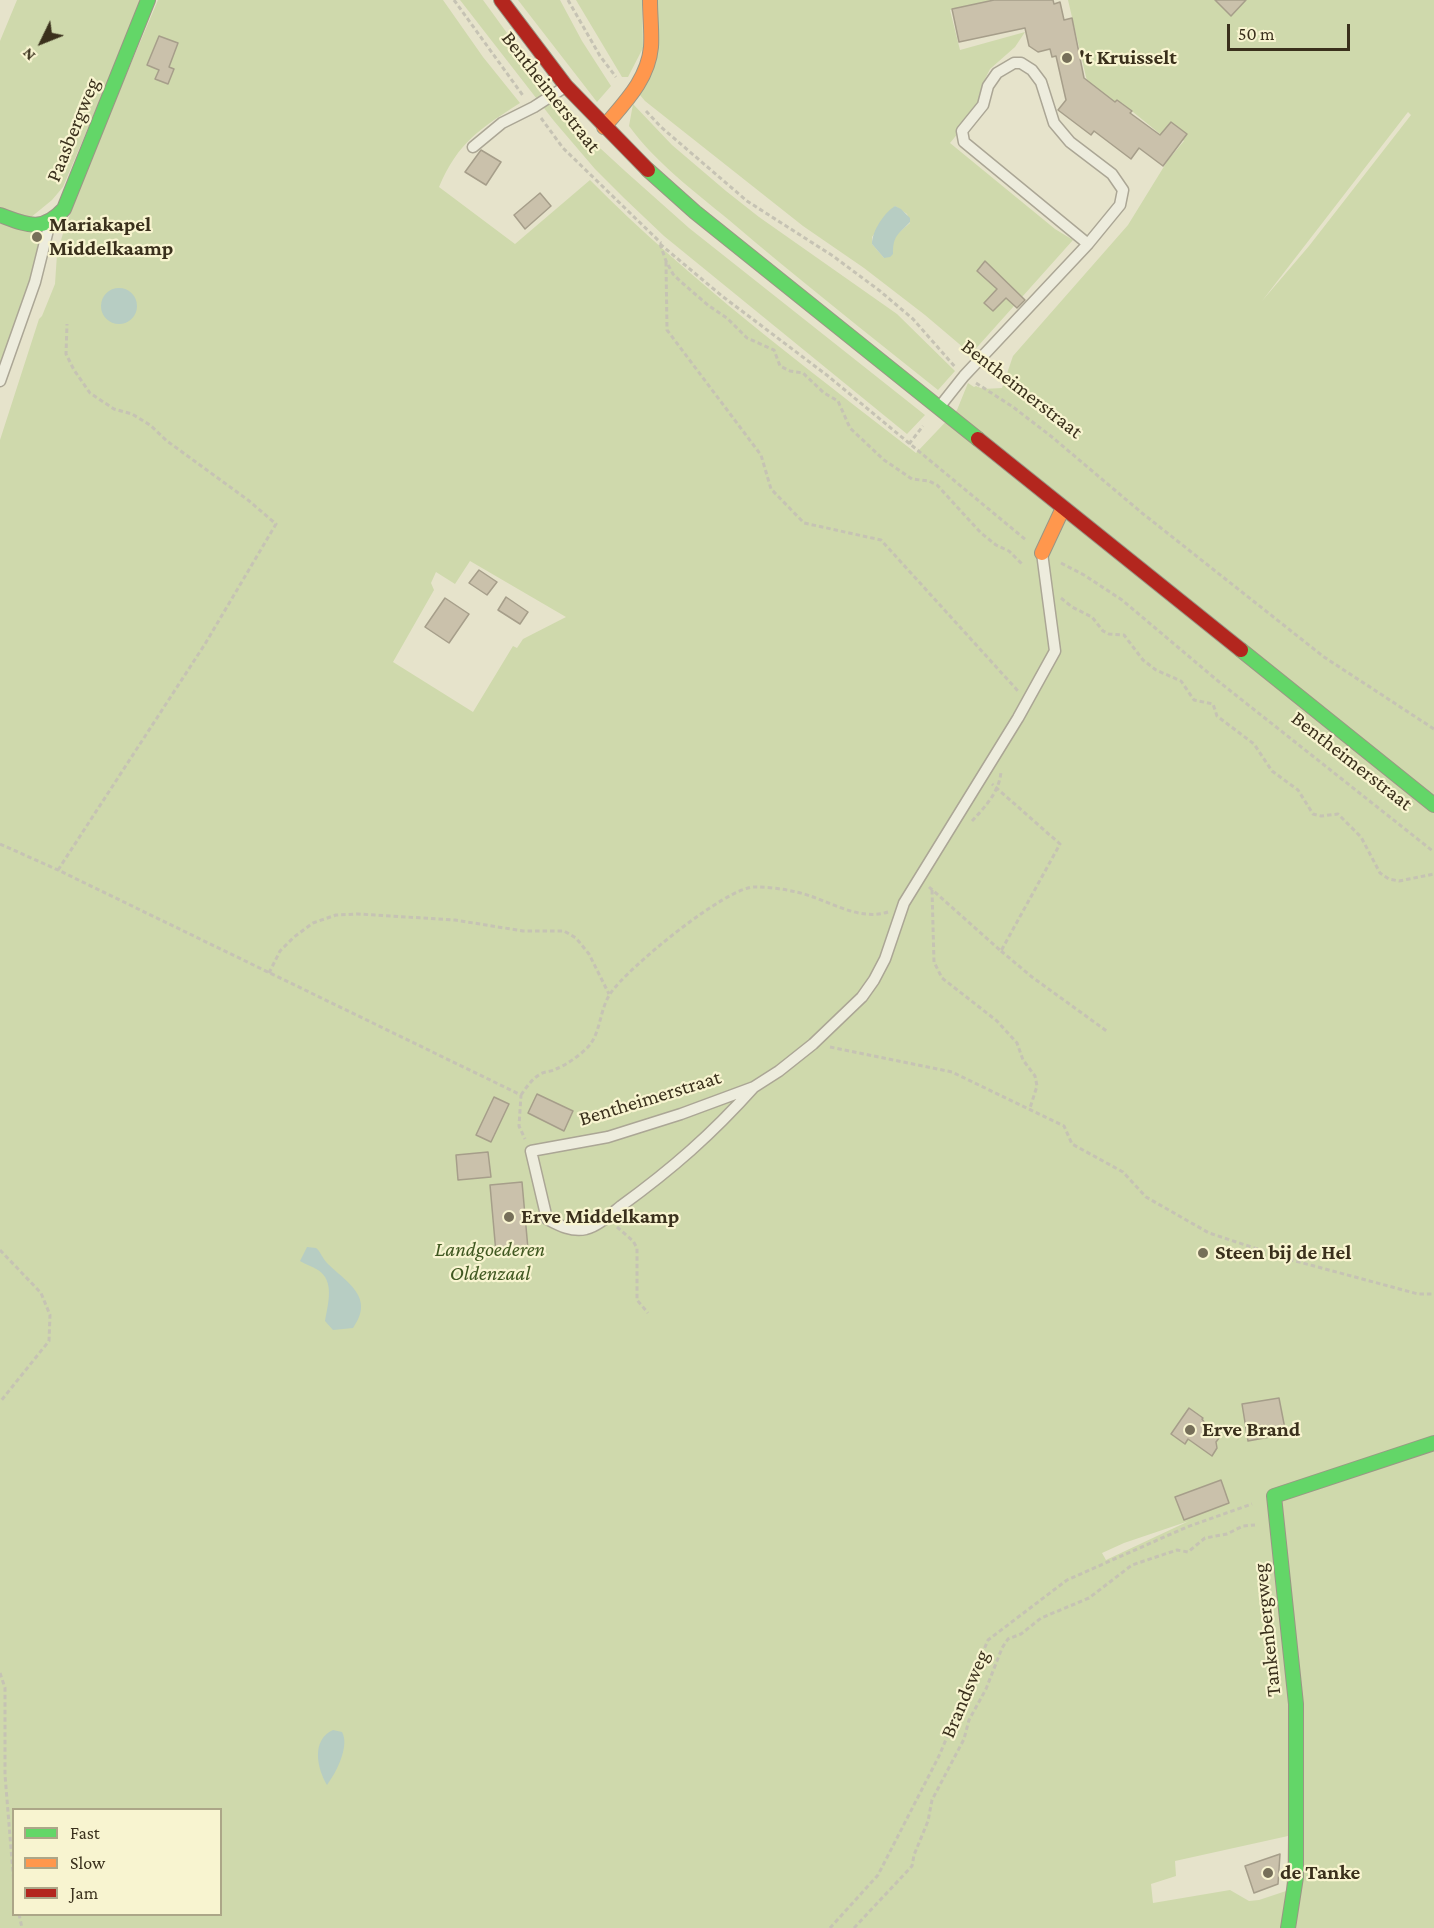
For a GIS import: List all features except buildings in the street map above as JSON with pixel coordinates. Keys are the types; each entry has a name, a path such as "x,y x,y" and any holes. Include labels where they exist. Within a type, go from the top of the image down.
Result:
{"main road":[{"name":"Paasbergweg","path":"50,223 64,209 148,0"},
{"name":"Bentheimerstraat","path":"501,0 566,86 660,182 1434,805"},
{"path":"604,127 631,95 646,70 652,45 650,0"},
{"path":"0,215 26,225 37,226 50,223"},
{"path":"1042,553 1063,508"},
{"path":"1274,1496 1434,1443"},
{"name":"Tankenbergweg","path":"1274,1496 1291,1643 1297,1756 1296,1877 1288,1928"}],"lane":[{"path":"939,408 964,376 1088,244 1120,206 1123,190 1112,174 1070,142 1054,123 1041,82 1032,70 1021,63 1014,63 996,73 988,86 983,105 962,131 964,142 1088,244"},
{"path":"473,147 502,123 534,107 566,86"},
{"path":"0,381 35,282 50,223"},
{"name":"Bentheimerstraat","path":"754,1087 720,1125 682,1159 588,1229 574,1230 547,1219 531,1151 608,1137 754,1087 813,1044 849,1010 874,980 885,959 904,903 983,777 1028,701 1054,651 1042,553"}],"path":[{"name":"Bentheimerstraat","path":"454,0 526,101 534,107 563,148 610,196 672,253 660,244 722,296 828,376 1042,553 1084,575 1122,600 1218,681 1434,852"},
{"name":"Bentheimerstraat","path":"568,0 600,56 631,95 661,127 747,201 833,256 896,305 913,319 964,376 1013,407 1324,657 1434,729"},
{"path":"666,261 667,330 761,455 771,489 804,523 881,540 1028,701"},
{"path":"58,870 205,644 276,524 248,500 167,441 150,425 132,414 114,409 90,393 66,354 67,324"},
{"path":"983,777 1059,844 1001,951"},
{"path":"0,844 521,1095"},
{"path":"919,878 1001,951 1108,1032"},
{"path":"531,1151 519,1126 521,1095 541,1073 555,1070 588,1048 598,1029 609,994 625,976 674,933 737,892 753,886 797,892 854,912 883,914 904,903"},
{"path":"932,890 934,962 942,978 997,1022 1017,1043 1023,1060 1035,1076 1036,1086 1029,1108"},
{"path":"269,973 280,951 313,923 336,915 358,914 455,920 523,931 564,931 576,938 589,954 609,994"},
{"path":"813,1044 952,1072 1029,1108 1064,1126 1072,1144 1123,1172 1146,1197 1209,1233 1288,1259 1418,1294 1434,1294"},
{"path":"602,1220 620,1228 637,1248 637,1300 648,1313"},
{"path":"0,1250 41,1293 50,1315 49,1341 0,1402"},
{"name":"Brandsweg","path":"830,1928 878,1875 939,1756 988,1640 1066,1580 1187,1527 1274,1496"},
{"path":"854,1928 912,1866 914,1855 928,1821 932,1800 964,1739 969,1720 986,1689 1002,1648 1008,1639 1021,1634 1041,1618 1089,1598 1132,1564 1177,1550 1188,1552 1205,1538 1227,1534 1243,1526 1277,1526"},
{"path":"0,1673 4,1688 5,1775 12,1861"}],"green space":[{"path":"17,0 142,0 63,187 52,200 30,218 0,209 0,41"},
{"name":"Landgoederen Oldenzaal","path":"158,0 443,0 483,57 520,103 482,129 463,147 446,171 439,187 515,244 590,180 667,253 708,288 916,453 957,410 968,383 983,389 1002,388 1013,356 1128,225 1168,160 1184,141 1172,131 1165,138 1122,103 1118,108 1087,81 1068,0 1434,0 1434,1928 0,1928 0,440 39,319 55,284 57,254 96,146","holes":["1408,112 1411,115 1309,246 1262,301","470,561 566,617 523,639 517,648 513,646 473,712 393,662 434,590 431,583 436,572 455,584","1189,1521 1106,1560 1102,1553 1124,1543","1288,1836 1286,1891 1259,1900 1249,1901 1230,1890 1153,1903 1151,1884 1176,1876 1175,1861"]},
{"path":"460,0 483,0 560,106 588,137 625,171 689,228 925,415 907,434 664,236 595,169 554,121"},
{"path":"518,0 560,0 582,41 611,86 597,102"},
{"path":"576,0 642,0 643,48 628,77 622,77"},
{"name":"'t Kruisselt","path":"655,0 993,0 950,10 960,50 1025,32 1015,47 990,69 982,85 982,104 950,143 1055,229 1073,240 971,354 864,268 803,226 640,95","holes":["895,206 907,214 910,223 896,235 884,258 872,244 872,237"]},
{"path":"633,104 672,145 726,191 759,217 897,314 955,371 938,390 780,263 651,152 629,126"},
{"path":"0,220 45,230 0,379"}],"shaded area":[{"path":"895,206 910,218 910,222 895,239 893,254 884,258 872,244 874,234 879,223"},
{"path":"119,288 132,293 137,306 132,319 119,324 106,319 101,306 106,293"},
{"path":"307,1247 316,1248 327,1263 356,1291 361,1307 353,1328 333,1330 325,1321 329,1300 327,1280 316,1269 300,1261"},
{"path":"333,1730 342,1732 344,1744 338,1767 327,1785 318,1755 321,1740"}],"traffic: fast":[{"path":"0,215 34,225 49,221 64,209 148,0"},
{"path":"648,170 695,212 978,439"},
{"path":"1241,650 1434,805"},
{"path":"1288,1928 1296,1877 1296,1704 1274,1496 1434,1443"}],"traffic: slow":[{"path":"604,127 634,90 649,59 650,0"},
{"path":"1042,553 1063,508"}],"traffic: jam":[{"path":"501,0 566,86 648,170"},
{"path":"978,439 1241,650"}],"place":[{"name":"'t Kruisselt","path":"1067,58"},
{"name":"Mariakapel Middelkaamp","path":"37,237"},
{"name":"Erve Middelkamp","path":"509,1217"},
{"name":"Steen bij de Hel","path":"1203,1253"},
{"name":"Erve Brand","path":"1190,1430"},
{"name":"de Tanke","path":"1268,1873"}]}
